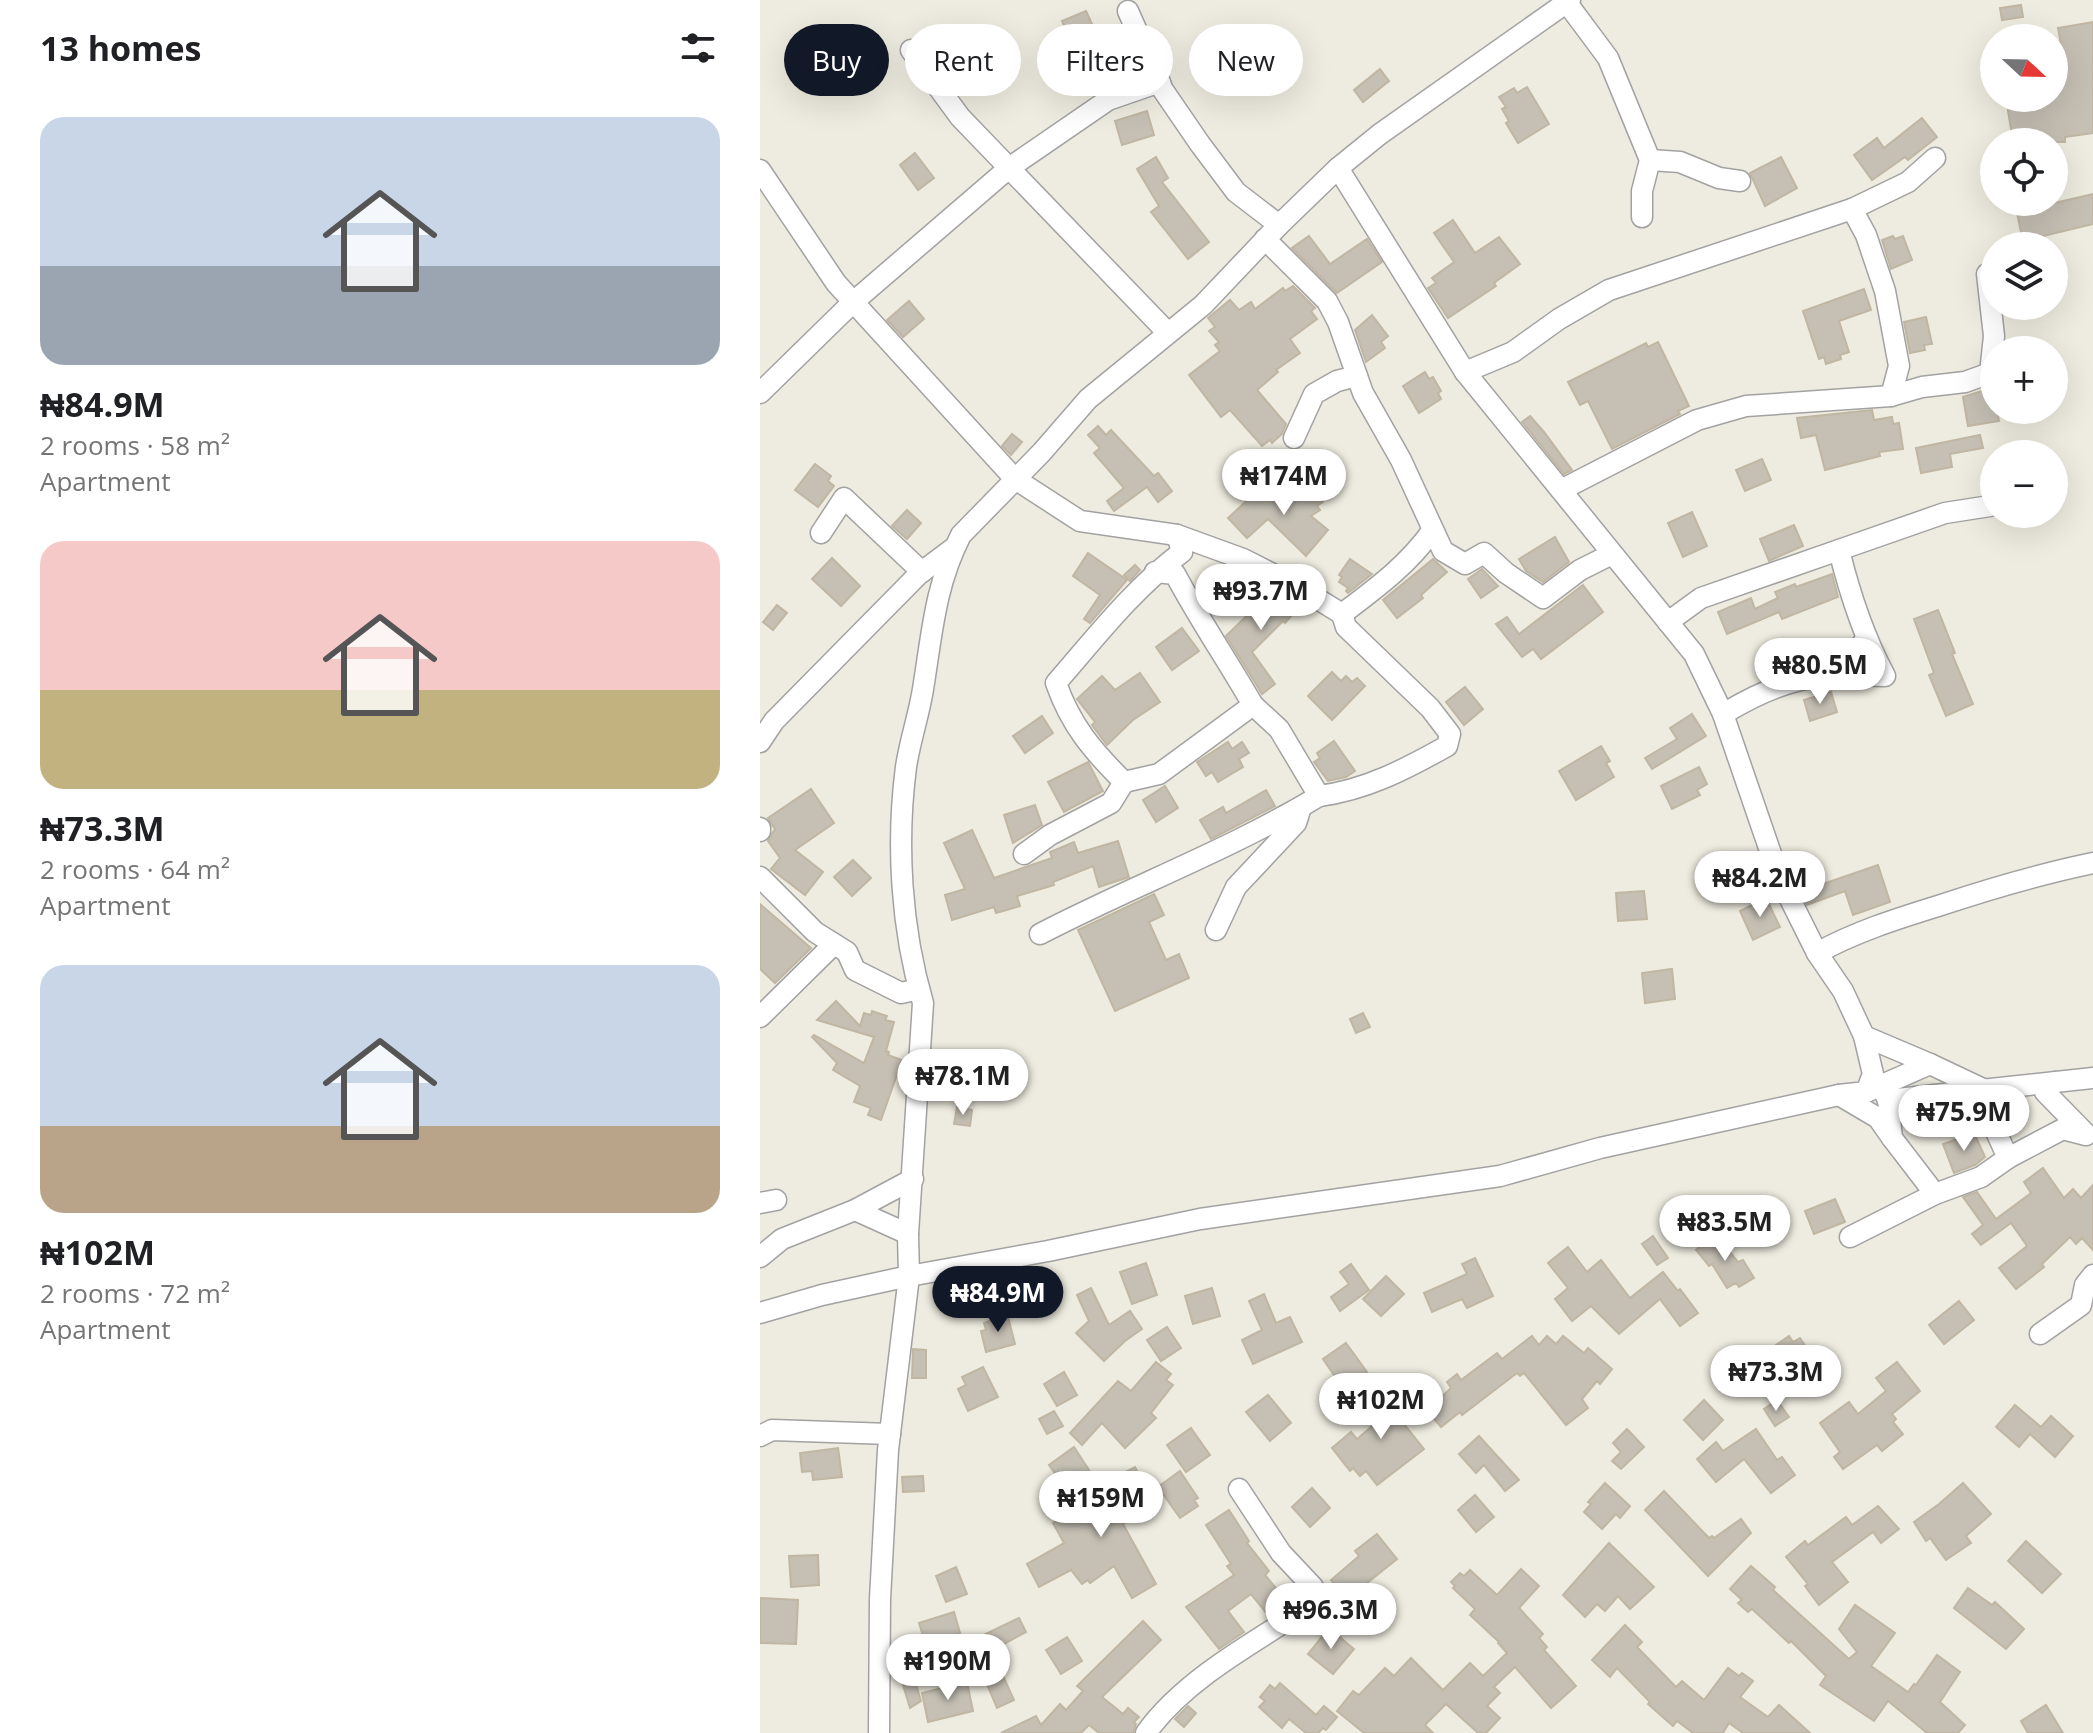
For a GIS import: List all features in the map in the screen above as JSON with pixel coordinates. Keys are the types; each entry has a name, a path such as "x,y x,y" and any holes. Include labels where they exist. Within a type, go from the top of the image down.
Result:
{"street":[{"path":"879,1733 880,1599 890,1434 909,1276 908,1234 923,1003 912,956 900,836 907,764 922,696 938,589 961,535 1088,399 1203,305 1338,168 1380,134 1569,1 1608,58 1650,160 1642,191 1642,217"},
{"path":"1128,11 1134,24"},
{"path":"945,96 960,117 1168,333"},
{"path":"760,393 853,302 1009,168 1108,100 1120,96"},
{"path":"1169,96 1236,192 1327,301 1338,322 1363,393 1416,491 1443,551 1465,564 1484,553 1506,573 1543,598 1580,570 1612,554"},
{"path":"1465,372 1513,352 1559,319 1609,290 1852,209 1908,182 1935,158"},
{"path":"1650,160 1680,162 1719,178 1740,181"},
{"path":"1338,168 1465,372 1694,654 1723,714 1779,877 1817,953 1843,991 1864,1036 1892,1138"},
{"path":"760,170 836,283 1015,479 1080,521 1177,535 1243,559 1300,588 1342,614 1346,627 1430,708 1450,734 1447,746 1405,769 1348,792 1319,796 1234,844 1107,899 1040,934"},
{"path":"1852,209 1866,235 1885,291 1899,366 1891,396"},
{"path":"1561,490 1647,445 1709,417 1746,406 1891,396 1922,387 1965,382 1990,373 1994,336 1992,320"},
{"path":"1294,438 1314,394 1337,381 1357,376"},
{"path":"821,533 844,498 922,572"},
{"path":"1668,622 1701,598 1945,513 1980,508"},
{"path":"1342,614 1390,577 1420,548 1432,531"},
{"path":"1124,782 1088,745 1064,706 1056,683 1155,572 1182,552 1177,535"},
{"path":"760,741 774,721 922,572 955,547"},
{"path":"1723,714 1754,696 1799,679 1833,674 1885,676 1865,640 1839,550"},
{"path":"1155,572 1175,574 1200,621 1253,705 1279,729 1319,796"},
{"path":"1833,674 1848,664 1865,640"},
{"path":"1024,854 1050,835 1111,803 1124,782 1159,774 1253,705"},
{"path":"1216,930 1236,887 1296,823 1301,807"},
{"path":"1817,953 1840,940 1900,918 2035,875 2093,863"},
{"path":"760,877 815,932 847,952 855,970 901,993 919,989"},
{"path":"760,1017 834,944"},
{"path":"1864,1036 1985,1090"},
{"path":"1878,1093 1930,1064"},
{"path":"760,1313 822,1295 909,1276 1200,1219 1500,1176 1600,1148 1839,1095 1985,1090 2093,1078"},
{"path":"2055,1082 2045,1092 2090,1138"},
{"path":"1985,1090 1987,1112 2008,1158"},
{"path":"1839,1095 1878,1118 1935,1194"},
{"path":"1850,1237 1935,1194 1981,1177 2008,1158 2063,1129 2090,1138"},
{"path":"760,1257 782,1239 855,1210 913,1179"},
{"path":"855,1210 908,1234"},
{"path":"2040,1334 2081,1305 2085,1285 2093,1275"},
{"path":"760,1436 772,1430 890,1434"},
{"path":"1146,1733 1162,1711 1198,1681 1309,1607 1313,1587 1281,1553 1239,1489"}],"building":[{"path":"2021,5 2023,17 2002,20 2000,8"},
{"path":"1086,11 1092,24 1063,24 1062,21"},
{"path":"2093,22 2093,133 2068,137 2068,128 2011,128 2008,112 2068,112 2068,26"},
{"path":"1380,69 1389,81 1363,102 1354,90"},
{"path":"1527,87 1549,124 1518,143 1506,123 1509,121 1502,109 1506,107 1499,97 1514,88 1517,93"},
{"path":"1147,111 1154,135 1122,145 1115,121"},
{"path":"1922,118 1937,137 1908,160 1905,157 1872,180 1854,155 1877,138 1884,148"},
{"path":"915,153 934,178 918,190 900,165"},
{"path":"1156,157 1168,178 1162,182 1209,242 1188,259 1151,212 1159,206 1137,169"},
{"path":"1781,157 1797,188 1765,206 1750,173"},
{"path":"2093,194 2093,224 2060,232 2021,232 2018,216 2068,216 2068,200"},
{"path":"1453,220 1475,253 1499,237 1520,264 1494,283 1496,286 1448,318 1428,288 1436,283 1432,278 1454,262 1434,233"},
{"path":"1309,236 1330,264 1367,239 1382,262 1337,293 1292,248"},
{"path":"1893,236 1895,239 1903,236 1912,260 1891,269 1882,240"},
{"path":"1293,286 1315,308 1311,311 1317,319 1290,339 1300,353 1276,370 1278,372 1257,390 1286,424 1282,434 1272,443 1270,440 1262,446 1230,410 1221,417 1189,375 1220,351 1215,345 1219,342 1209,331 1215,327 1208,318 1230,300 1239,310 1251,302 1255,309 1283,288 1285,291"},
{"path":"1864,289 1871,310 1839,321 1849,352 1840,355 1841,359 1826,364 1824,357 1819,359 1803,311"},
{"path":"909,301 924,319 903,337 887,320"},
{"path":"1372,315 1388,336 1381,342 1385,348 1366,362 1355,330"},
{"path":"1926,317 1932,344 1924,345 1925,350 1910,353 1904,322"},
{"path":"1658,342 1689,406 1678,411 1680,414 1612,449 1588,401 1580,405 1568,382 1646,343 1648,347"},
{"path":"1425,372 1429,379 1433,377 1441,391 1438,393 1441,399 1419,413 1403,386"},
{"path":"1980,392 1980,424 1968,426 1963,397"},
{"path":"1872,410 1874,420 1892,417 1893,424 1899,423 1903,449 1879,452 1880,456 1825,470 1816,435 1801,438 1797,418"},
{"path":"1530,416 1572,470 1564,474 1522,422"},
{"path":"1098,426 1106,435 1111,430 1154,476 1158,473 1172,491 1158,502 1147,487 1114,511 1107,501 1124,488 1094,453 1100,448 1088,435"},
{"path":"1012,434 1022,442 1011,455 1002,446"},
{"path":"1980,435 1981,440 1980,449 1950,454 1952,467 1921,473 1916,448"},
{"path":"1762,459 1771,480 1745,491 1736,470"},
{"path":"815,464 831,476 828,481 834,486 818,507 795,490"},
{"path":"1306,487 1308,490 1313,487 1323,502 1317,506 1320,510 1311,516 1328,530 1306,556 1268,519 1247,538 1228,518 1255,493 1259,498 1265,492 1271,499 1286,489 1297,489 1299,492"},
{"path":"907,510 921,523 907,539 892,526"},
{"path":"1692,512 1707,546 1683,557 1668,523"},
{"path":"1794,525 1803,546 1769,561 1760,539"},
{"path":"1555,537 1569,562 1543,582 1526,571 1519,559"},
{"path":"1088,553 1127,580 1090,623 1084,619 1100,595 1073,576"},
{"path":"832,558 860,586 841,606 812,579"},
{"path":"1350,559 1372,574 1348,593 1348,588 1339,582 1342,577 1339,575"},
{"path":"1433,559 1447,572 1421,595 1423,598 1397,618 1383,600"},
{"path":"1135,565 1140,570 1130,581 1124,575"},
{"path":"1482,569 1498,586 1481,598 1468,579"},
{"path":"1832,574 1838,597 1782,619 1779,612 1727,634 1718,612 1751,598 1755,609 1778,598 1775,592"},
{"path":"1583,585 1603,612 1541,659 1533,649 1522,657 1496,624 1507,617 1519,634"},
{"path":"1267,586 1300,606 1252,652 1275,684 1262,694 1226,636 1261,602 1256,598"},
{"path":"777,605 787,613 773,630 763,622"},
{"path":"1938,610 1973,704 1946,716 1929,675 1934,673 1914,619"},
{"path":"1182,628 1199,651 1172,670 1156,647"},
{"path":"1332,672 1341,681 1346,676 1352,682 1357,678 1365,686 1332,720 1308,696"},
{"path":"1140,673 1160,702 1133,720 1107,745 1092,725 1095,722 1077,699 1102,676 1115,690"},
{"path":"1465,687 1483,709 1464,725 1446,702"},
{"path":"1831,692 1837,712 1810,721 1804,700"},
{"path":"1692,714 1706,736 1652,769 1645,758 1677,739 1670,728"},
{"path":"1042,716 1053,733 1025,753 1013,736"},
{"path":"1334,741 1355,771 1346,777 1328,781 1314,762 1320,758 1317,753"},
{"path":"1228,742 1232,749 1242,742 1249,753 1239,759 1243,767 1218,782 1212,772 1206,776 1197,762"},
{"path":"1601,746 1610,761 1606,763 1614,777 1576,800 1559,771"},
{"path":"1088,762 1103,791 1064,812 1048,782"},
{"path":"1699,767 1707,784 1697,790 1700,795 1672,809 1661,786"},
{"path":"1165,786 1178,808 1156,822 1143,800"},
{"path":"811,789 834,823 795,850 823,872 805,895 771,869 780,858 768,841 775,829 768,818"},
{"path":"1266,790 1275,806 1211,839 1200,820 1223,807 1226,813"},
{"path":"1035,805 1042,825 1013,843 1004,815"},
{"path":"972,830 994,878 1052,858 1050,852 1074,842 1078,853 1118,841 1129,877 1099,887 1093,866 1053,882 1054,885 1017,896 1020,906 996,913 994,907 952,920 945,895 965,889 944,843"},
{"path":"853,860 871,878 852,896 834,877"},
{"path":"1878,865 1890,902 1853,915 1845,891 1807,905 1802,891"},
{"path":"1644,891 1647,919 1618,921 1616,893"},
{"path":"1154,894 1164,915 1149,922 1166,960 1179,954 1189,978 1115,1011 1078,930"},
{"path":"1766,898 1780,927 1753,940 1740,911"},
{"path":"760,904 811,948 775,983 760,969"},
{"path":"1672,969 1675,999 1645,1003 1642,973"},
{"path":"836,1001 860,1026 864,1013 871,1015 872,1011 894,1022 886,1051 888,1055 902,1060 881,1120 868,1115 871,1108 854,1102 860,1086 833,1070 837,1063 812,1037 814,1035 864,1063 874,1037 817,1020"},
{"path":"1363,1013 1370,1027 1356,1033 1350,1019"},
{"path":"957,1107 972,1110 970,1126 954,1124"},
{"path":"1974,1133 1985,1157 1975,1165 1954,1173 1943,1144"},
{"path":"2043,1168 2064,1198 2073,1189 2081,1198 2093,1185 2093,1250 2082,1238 2076,1244 2070,1237 2042,1264 2044,1267 2016,1289 1999,1268 2027,1246 2011,1223 1981,1245 1972,1234 1983,1225 1963,1197 1977,1192 1996,1219 2031,1193 2024,1182"},
{"path":"1835,1199 1845,1222 1814,1234 1805,1211"},
{"path":"1715,1234 1738,1262 1743,1260 1754,1278 1739,1287 1736,1283 1727,1288 1712,1264 1709,1266 1696,1250"},
{"path":"1653,1236 1668,1258 1657,1265 1642,1244"},
{"path":"1568,1247 1587,1272 1601,1260 1630,1298 1663,1272 1698,1313 1680,1326 1660,1299 1619,1334 1591,1306 1572,1321 1555,1299 1568,1288 1548,1263"},
{"path":"1475,1258 1493,1296 1467,1308 1462,1299 1432,1312 1424,1293 1467,1274 1462,1264"},
{"path":"1146,1263 1157,1295 1132,1304 1120,1272"},
{"path":"1351,1264 1369,1290 1340,1311 1331,1297 1349,1284 1340,1272"},
{"path":"1386,1276 1404,1294 1381,1316 1363,1299"},
{"path":"1091,1288 1109,1325 1130,1311 1142,1329 1104,1361 1076,1333 1089,1321 1077,1295"},
{"path":"1212,1288 1220,1316 1193,1324 1185,1296"},
{"path":"1264,1294 1276,1323 1290,1317 1302,1342 1253,1364 1242,1340 1262,1330 1249,1301"},
{"path":"1959,1301 1974,1320 1944,1344 1929,1325"},
{"path":"1002,1316 1008,1317 1015,1344 986,1352 981,1331 986,1330 984,1323"},
{"path":"1167,1327 1181,1348 1161,1361 1147,1340"},
{"path":"1532,1336 1539,1345 1547,1336 1556,1344 1563,1336 1584,1353 1588,1348 1612,1369 1582,1399 1588,1408 1566,1425 1524,1373 1520,1376 1517,1373 1441,1427 1427,1410 1451,1388 1447,1382 1457,1374 1461,1380 1497,1353 1502,1359"},
{"path":"1789,1336 1793,1342 1800,1338 1814,1359 1789,1376 1775,1354 1780,1351 1776,1345"},
{"path":"1346,1343 1367,1372 1343,1388 1323,1359"},
{"path":"913,1349 926,1350 926,1378 912,1378"},
{"path":"1156,1362 1171,1374 1166,1380 1173,1385 1151,1413 1156,1418 1125,1448 1102,1423 1082,1445 1070,1433 1118,1381 1131,1391"},
{"path":"1897,1362 1920,1391 1892,1414 1896,1419 1893,1422 1903,1434 1882,1451 1877,1445 1843,1469 1834,1457 1840,1452 1820,1423 1849,1402 1858,1414 1886,1391 1876,1378"},
{"path":"983,1367 998,1397 968,1411 958,1389 966,1385 962,1377"},
{"path":"1064,1372 1077,1395 1057,1406 1044,1384"},
{"path":"1388,1385 1412,1415 1403,1423 1424,1449 1377,1485 1366,1471 1360,1476 1353,1468 1350,1471 1332,1448 1351,1432 1357,1439 1377,1422 1372,1410 1380,1403 1374,1396"},
{"path":"1268,1395 1291,1423 1270,1441 1246,1412"},
{"path":"1704,1400 1723,1420 1703,1440 1684,1420"},
{"path":"1777,1400 1789,1417 1775,1426 1764,1409"},
{"path":"2015,1405 2041,1427 2051,1416 2073,1436 2055,1457 2030,1434 2019,1447 1996,1427"},
{"path":"1054,1411 1063,1426 1047,1434 1039,1419"},
{"path":"1191,1428 1210,1455 1186,1472 1167,1445"},
{"path":"1627,1429 1644,1447 1621,1469 1612,1461 1621,1452 1613,1443"},
{"path":"1756,1429 1777,1460 1782,1457 1795,1475 1771,1493 1744,1459 1716,1482 1697,1459 1716,1442 1723,1451"},
{"path":"1479,1436 1519,1480 1505,1491 1484,1465 1476,1473 1459,1454"},
{"path":"1074,1447 1089,1470 1065,1487 1049,1465"},
{"path":"838,1448 842,1477 813,1480 812,1471 802,1472 800,1453"},
{"path":"1135,1467 1145,1487 1151,1483 1161,1498 1123,1524 1156,1584 1132,1598 1114,1566 1090,1583 1088,1580 1082,1584 1071,1570 1039,1587 1027,1564 1064,1543 1053,1523 1125,1480 1122,1474"},
{"path":"1180,1471 1198,1498 1194,1500 1198,1506 1180,1518 1158,1487"},
{"path":"923,1476 924,1491 903,1492 902,1477"},
{"path":"1605,1483 1630,1506 1620,1518 1616,1514 1602,1529 1584,1512 1591,1504 1588,1502"},
{"path":"1963,1483 1991,1514 1966,1536 1971,1543 1946,1560 1930,1538 1926,1541 1914,1522"},
{"path":"1312,1488 1330,1508 1310,1527 1292,1507"},
{"path":"1664,1491 1709,1538 1714,1538 1741,1519 1751,1533 1708,1576 1645,1510"},
{"path":"1475,1495 1494,1517 1476,1532 1458,1510"},
{"path":"1878,1506 1899,1529 1881,1543 1873,1532 1832,1562 1848,1582 1819,1605 1805,1586 1808,1584 1786,1557 1805,1541 1808,1545 1846,1517 1852,1525"},
{"path":"1229,1510 1249,1541 1247,1543 1269,1571 1265,1575 1286,1600 1268,1615 1251,1594 1228,1611 1244,1632 1219,1649 1186,1607 1234,1575 1227,1566 1231,1564 1206,1525"},
{"path":"1377,1534 1397,1559 1347,1599 1331,1580 1359,1556 1355,1551"},
{"path":"2026,1541 2061,1574 2042,1593 2008,1561"},
{"path":"1609,1543 1654,1587 1630,1609 1618,1596 1605,1611 1597,1604 1585,1617 1563,1595"},
{"path":"818,1555 819,1585 791,1587 789,1556"},
{"path":"1751,1566 1849,1659 1857,1652 1839,1629 1855,1605 1895,1633 1871,1666 1908,1692 1937,1655 1960,1672 1940,1702 1965,1725 1958,1733 1927,1733 1888,1701 1874,1721 1820,1685 1826,1676 1791,1641 1789,1643 1752,1609 1748,1612 1738,1603 1742,1600 1730,1589"},
{"path":"956,1567 967,1594 946,1602 936,1576"},
{"path":"1521,1569 1539,1586 1519,1608 1543,1634 1539,1638 1547,1647 1544,1650 1576,1686 1551,1708 1515,1667 1494,1687 1500,1693 1487,1706 1500,1718 1486,1733 1478,1733 1446,1704 1425,1725 1433,1733 1364,1733 1337,1711 1353,1691 1359,1695 1385,1668 1394,1676 1411,1658 1443,1690 1470,1663 1483,1676 1507,1653 1470,1615 1475,1609 1453,1588 1455,1586 1451,1582 1460,1573 1464,1576 1470,1570 1497,1595"},
{"path":"1968,1588 1992,1605 1995,1602 2024,1629 2006,1649 1954,1608"},
{"path":"760,1598 798,1600 796,1644 760,1643"},
{"path":"954,1612 960,1633 956,1634 958,1639 927,1649 919,1623"},
{"path":"1019,1618 1026,1632 1000,1646 1007,1661 998,1665 1014,1700 997,1708 969,1642"},
{"path":"1143,1621 1161,1640 1102,1697 1123,1714 1128,1708 1139,1717 1134,1722 1133,1733 1099,1733 1089,1725 1081,1733 1001,1733 1036,1716 1041,1725 1060,1704 1066,1710 1083,1691 1077,1686"},
{"path":"1625,1625 1642,1642 1637,1647 1676,1687 1682,1681 1704,1700 1728,1668 1753,1681 1740,1697 1768,1717 1779,1705 1810,1733 1743,1733 1729,1723 1723,1733 1693,1733 1677,1721 1673,1726 1648,1704 1650,1702 1617,1668 1610,1677 1592,1660"},
{"path":"1329,1628 1354,1649 1333,1674 1308,1654"},
{"path":"1067,1637 1082,1661 1061,1674 1046,1650"},
{"path":"915,1681 921,1701 910,1708 903,1685"},
{"path":"967,1682 973,1711 928,1722 922,1693"},
{"path":"1280,1683 1316,1715 1324,1706 1337,1717 1326,1730 1323,1728 1318,1733 1306,1733 1289,1719 1282,1728 1259,1707 1265,1701 1260,1697 1270,1685 1275,1689"},
{"path":"2046,1705 2063,1733 2028,1733 2021,1721"},
{"path":"1188,1706 1196,1713 1184,1727 1175,1719"}]}
